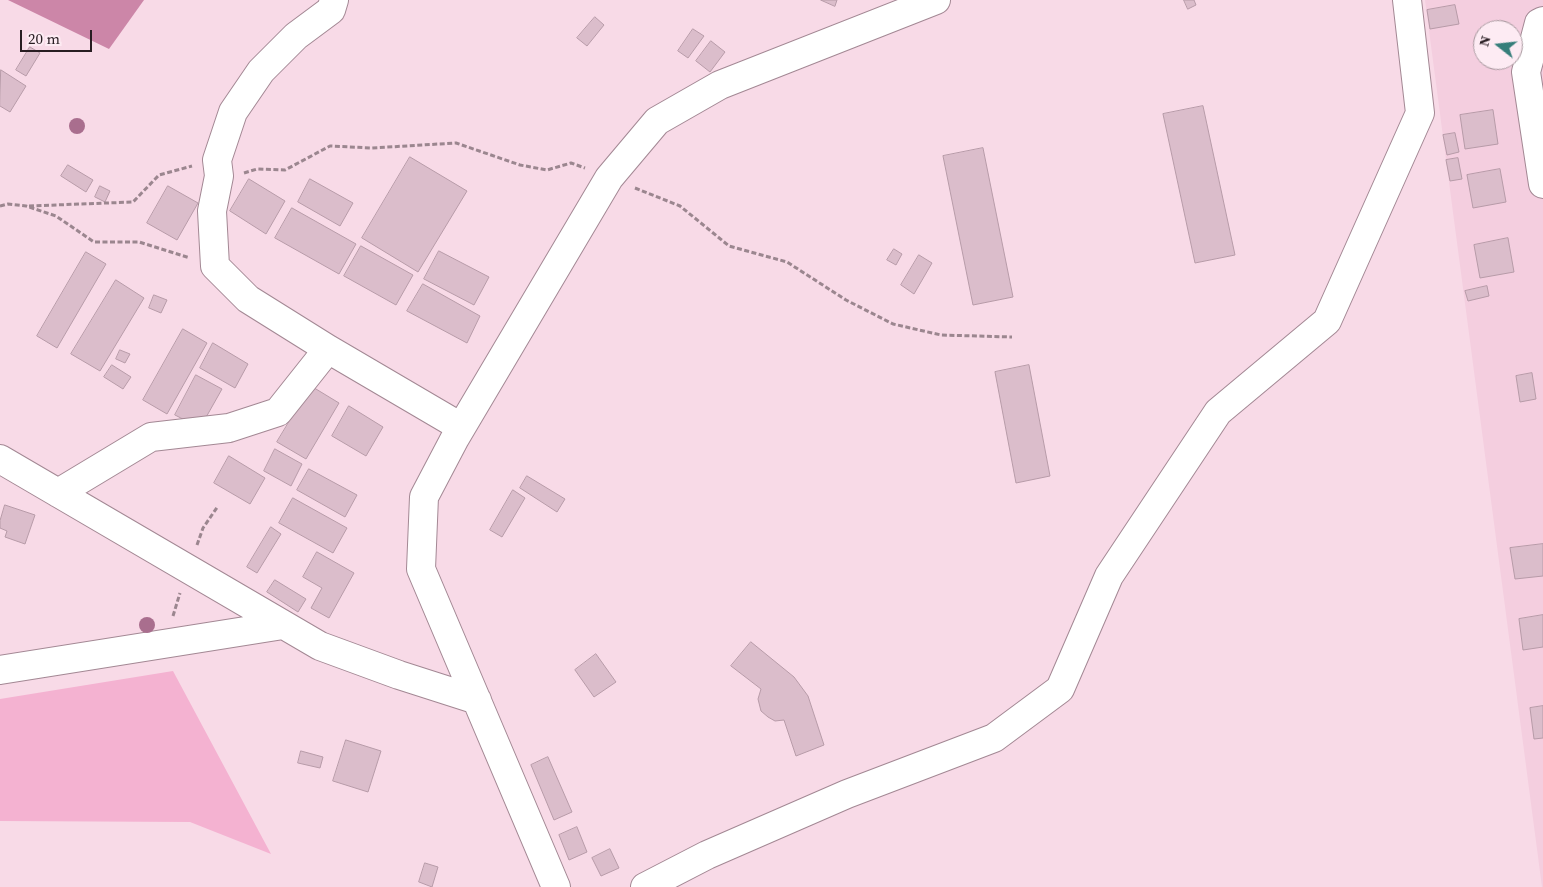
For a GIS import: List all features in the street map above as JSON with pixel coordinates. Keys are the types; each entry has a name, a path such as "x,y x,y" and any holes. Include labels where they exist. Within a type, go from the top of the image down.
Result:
{"street":[{"path":"334,0 330,10 296,36 260,71 233,112 218,168 212,211 215,266 248,298 328,349 461,427"},
{"path":"556,887 421,569 424,497 461,427 608,178 657,122 720,85 936,0"},
{"path":"644,887 707,855 847,794 994,738 1060,689 1110,576 1218,412 1327,321 1420,113 1407,0"},
{"path":"1543,21 1539,23 1526,72 1543,184"},
{"path":"58,493 151,437 229,428 278,412 328,349"},
{"path":"0,459 320,646 399,676 477,700"},
{"path":"0,670 283,625"}],"path":[{"path":"0,206 8,204 26,206 133,202 159,175 218,168 240,174 257,169 286,170 330,146 372,148 456,142 520,165 547,170 571,163 680,206 729,246 787,262 846,300 893,324 941,334 1012,337"},
{"path":"26,206 56,216 94,242 139,242 215,266"}],"shaded area":[{"path":"8,0 144,0 109,49"},
{"path":"1425,0 1543,0 1542,887"},
{"path":"173,671 271,854 190,822 0,821 0,699"}],"building":[{"path":"821,0 837,0 835,6"},
{"path":"1184,0 1194,0 1196,5 1188,9"},
{"path":"1455,5 1459,24 1430,29 1427,10"},
{"path":"595,17 604,25 587,46 577,38"},
{"path":"693,29 704,36 688,58 678,51"},
{"path":"711,41 725,52 710,72 696,61"},
{"path":"30,47 40,53 26,76 16,70"},
{"path":"1,70 26,86 10,112 0,106"},
{"path":"1203,106 1235,255 1195,263 1163,114"},
{"path":"1493,110 1498,144 1465,149 1460,115"},
{"path":"1455,133 1459,152 1447,155 1443,135"},
{"path":"983,148 1013,297 973,305 943,156"},
{"path":"410,157 467,191 418,272 362,238"},
{"path":"1458,158 1462,179 1450,181 1446,160"},
{"path":"68,165 93,180 86,192 61,176"},
{"path":"1500,169 1506,202 1473,208 1467,175"},
{"path":"249,179 285,201 266,234 230,211"},
{"path":"310,179 353,203 340,226 298,202"},
{"path":"100,186 110,191 105,202 95,197"},
{"path":"168,186 198,203 177,240 147,223"},
{"path":"292,208 356,244 339,274 275,238"},
{"path":"1508,238 1514,272 1480,278 1474,245"},
{"path":"361,246 413,275 396,305 344,276"},
{"path":"894,249 902,254 896,265 887,260"},
{"path":"439,251 489,277 474,305 424,279"},
{"path":"86,252 106,264 57,348 37,336"},
{"path":"919,255 932,263 914,294 901,285"},
{"path":"116,280 144,298 100,371 71,354"},
{"path":"423,284 480,316 467,343 407,311"},
{"path":"1487,286 1489,296 1468,301 1465,291"},
{"path":"154,295 167,300 161,313 149,308"},
{"path":"183,329 207,343 167,414 143,400"},
{"path":"213,343 248,364 235,388 200,368"},
{"path":"120,350 130,354 125,363 116,359"},
{"path":"112,365 131,377 123,389 104,377"},
{"path":"1029,365 1050,476 1016,483 995,372"},
{"path":"1532,373 1536,399 1520,402 1516,376"},
{"path":"196,375 222,389 200,428 175,415"},
{"path":"311,386 339,403 306,459 277,442"},
{"path":"349,406 383,427 366,456 332,436"},
{"path":"275,449 302,464 291,486 264,471"},
{"path":"229,456 265,478 250,504 214,483"},
{"path":"309,469 357,495 345,517 297,490"},
{"path":"527,476 565,499 557,512 520,488"},
{"path":"513,490 525,498 502,537 490,530"},
{"path":"293,498 347,528 333,553 279,523"},
{"path":"5,505 35,515 25,544 5,537 7,531 0,528"},
{"path":"271,527 281,534 257,573 247,567"},
{"path":"1543,544 1543,576 1515,579 1510,548"},
{"path":"317,552 354,573 329,618 311,608 322,588 303,577"},
{"path":"275,580 306,599 298,612 267,592"},
{"path":"1543,615 1543,647 1523,650 1519,619"},
{"path":"751,642 794,677 808,696 824,745 796,756 784,720 775,721 761,711 758,699 761,689 731,666"},
{"path":"596,654 616,682 594,697 575,670"},
{"path":"1543,706 1543,738 1534,739 1530,708"},
{"path":"346,740 381,751 368,792 333,781"},
{"path":"301,751 323,757 320,768 298,763"},
{"path":"548,757 572,812 554,820 531,765"},
{"path":"577,827 587,852 569,860 559,835"},
{"path":"610,849 619,868 601,876 592,858"},
{"path":"425,863 438,867 432,887 419,882"}]}
